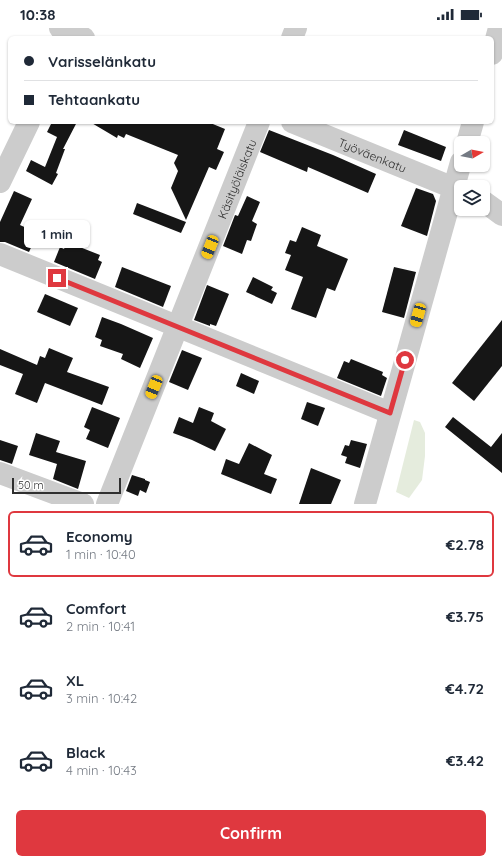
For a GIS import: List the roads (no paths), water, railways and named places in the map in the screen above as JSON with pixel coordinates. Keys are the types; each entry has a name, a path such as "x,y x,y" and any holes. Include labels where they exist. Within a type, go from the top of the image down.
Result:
{"street":[{"path":"494,47 499,28"},
{"path":"0,182 28,124"},
{"name":"Käsityöläiskatu","path":"107,504 258,124"},
{"name":"Työväenkatu","path":"297,124 454,186"},
{"path":"469,136 472,124"},
{"path":"365,504 390,413 454,201"},
{"path":"490,206 502,215"},
{"path":"0,254 390,413"},
{"path":"0,473 83,504"}]}
